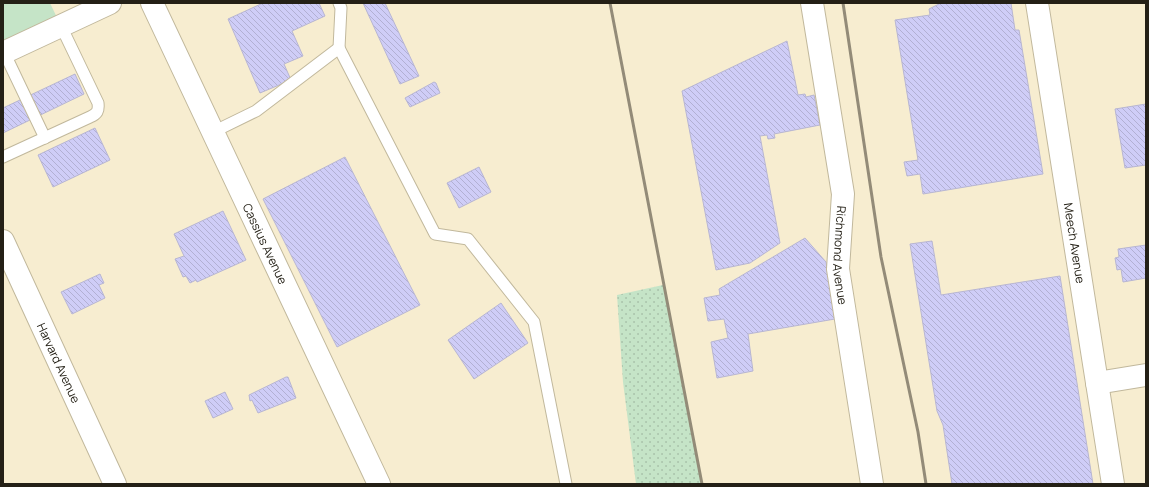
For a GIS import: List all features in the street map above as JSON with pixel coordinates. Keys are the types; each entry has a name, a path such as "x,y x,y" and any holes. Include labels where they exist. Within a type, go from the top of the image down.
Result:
{"street":[{"path":"4,53 110,3"},
{"name":"Cassius Avenue","path":"152,3 379,484"},
{"name":"Richmond Avenue","path":"812,3 843,194 838,269 872,484"},
{"name":"Meech Avenue","path":"1037,3 1113,484"},
{"name":"Harvard Avenue","path":"3,241 115,484"},
{"path":"1096,383 1146,375"}],"lane":[{"path":"339,3 341,8 339,48 435,234 468,239 534,322 566,484"},
{"path":"3,157 96,114 99,109 98,103 61,26"},
{"path":"213,132 256,111 339,48"},
{"path":"4,53 45,138"}],"green space":[{"path":"3,3 50,3 61,26 3,53"},
{"path":"663,285 702,484 636,484 623,382 617,295"}],"building":[{"path":"263,3 319,3 325,16 292,31 303,56 284,64 291,80 260,93 228,19"},
{"path":"363,3 385,3 419,76 400,84"},
{"path":"941,3 1011,3 1015,30 1019,30 1043,174 923,194 920,174 907,176 904,162 918,160 895,20 930,15 929,9"},
{"path":"787,41 798,95 805,94 806,97 814,95 820,125 774,134 775,138 768,139 767,135 760,136 780,243 750,263 716,270 682,91"},
{"path":"75,74 84,94 3,133 3,108"},
{"path":"434,82 436,83 440,93 410,107 405,98"},
{"path":"1146,104 1146,165 1125,168 1115,109"},
{"path":"95,128 110,160 53,187 38,155"},
{"path":"345,157 420,305 337,347 263,199"},
{"path":"479,167 491,192 459,208 447,183"},
{"path":"223,211 246,260 197,282 196,280 190,283 186,276 183,277 175,259 184,256 174,234"},
{"path":"805,238 826,262 835,319 748,334 753,371 717,378 711,342 728,338 724,319 708,321 704,298 720,295 719,289"},
{"path":"932,241 941,295 1060,276 1093,484 952,484 943,425 937,411 910,244"},
{"path":"1146,245 1146,278 1123,282 1121,269 1117,270 1115,258 1119,257 1118,249"},
{"path":"100,274 104,283 99,285 105,298 72,314 61,292"},
{"path":"501,303 528,343 474,379 448,340"},
{"path":"288,377 296,398 258,413 252,400 250,401 249,395"},
{"path":"225,392 233,409 213,418 205,401"}],"railway":[{"path":"610,3 702,484"},
{"path":"843,3 881,257 918,432 926,484"}]}
